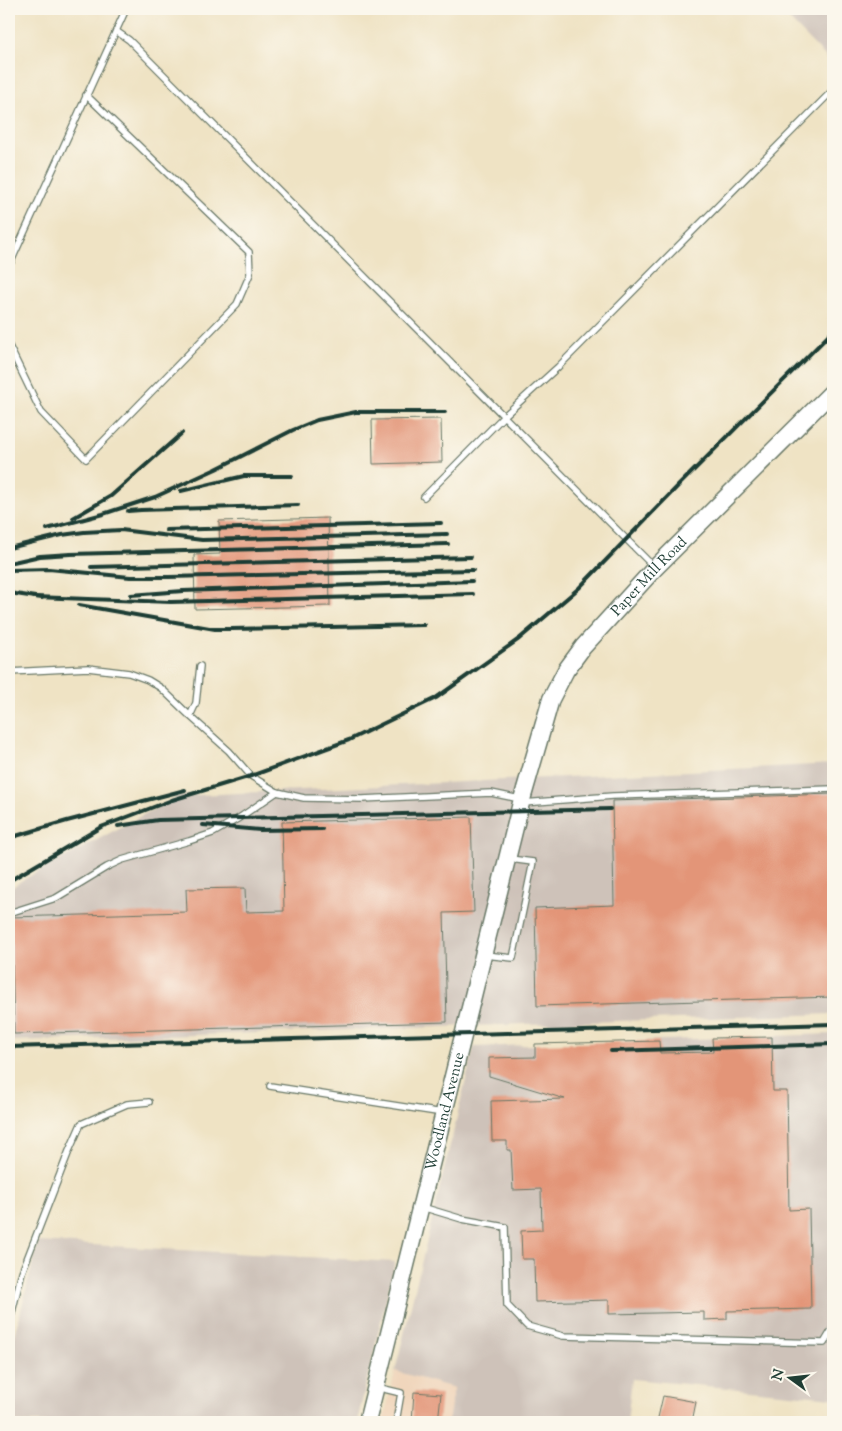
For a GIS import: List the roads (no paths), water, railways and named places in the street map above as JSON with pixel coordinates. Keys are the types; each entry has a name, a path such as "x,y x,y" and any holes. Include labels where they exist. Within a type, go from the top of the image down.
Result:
{"street":[{"name":"Paper Mill Road","path":"521,802 551,699 566,670 583,647 655,568 833,392"},
{"name":"Woodland Avenue","path":"367,1422 521,802"}],"lane":[{"path":"9,266 126,9"},
{"path":"116,31 129,40 655,568"},
{"path":"424,497 504,416 558,367 833,90"},
{"path":"9,346 41,412 86,459 237,304 250,274 250,252 86,95"},
{"path":"190,716 196,703 200,666"},
{"path":"9,672 88,668 129,673 148,680 161,688 229,750 250,776 277,792 304,798 362,798 491,793 521,802 613,796 833,789"},
{"path":"9,914 56,898 122,860 213,833 277,792"},
{"path":"483,955 513,958 532,862 507,858"},
{"path":"270,1086 443,1113"},
{"path":"9,1324 22,1272 65,1160 81,1124 127,1104 149,1102"},
{"path":"420,1206 462,1220 505,1227 507,1305 527,1326 564,1336 824,1343 833,1328"},
{"path":"375,1386 401,1393 396,1422"}],"railway":[{"path":"9,881 101,827 172,800 251,776 349,740 436,698 519,639 579,588 833,331"},
{"path":"47,529 103,514 155,497 317,420 356,412 445,412"},
{"path":"73,518 111,496 182,433"},
{"path":"181,491 244,476 292,476"},
{"path":"128,511 298,505"},
{"path":"166,530 441,523"},
{"path":"9,548 62,535 121,530 202,540 447,534"},
{"path":"9,563 40,556 70,554 448,544"},
{"path":"91,567 471,557"},
{"path":"9,570 49,569 130,577 473,570"},
{"path":"131,595 183,591 472,581"},
{"path":"9,593 42,598"},
{"path":"34,597 171,602 473,594"},
{"path":"79,605 215,629 424,625"},
{"path":"9,838 185,790"},
{"path":"118,826 158,820 610,809"},
{"path":"203,825 260,830 322,829"},
{"path":"9,1047 833,1024"},
{"path":"611,1051 833,1044"}]}
